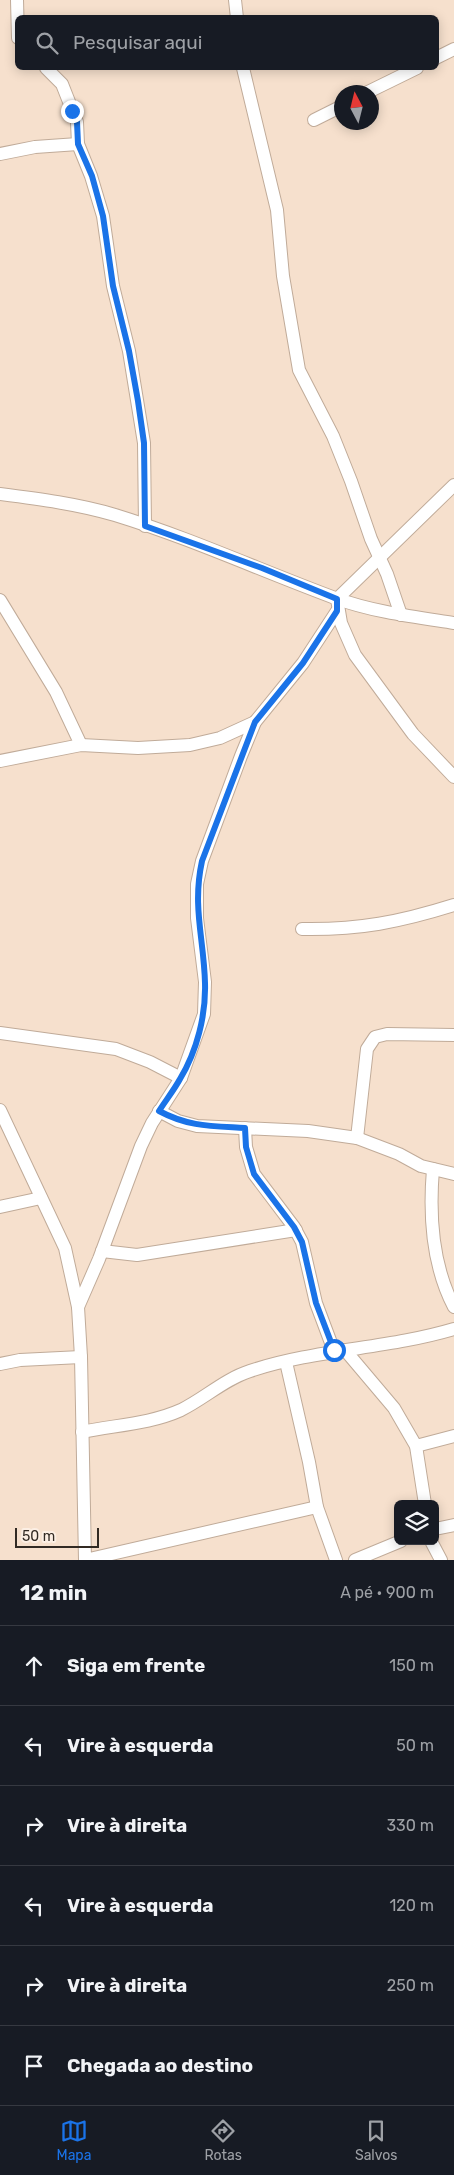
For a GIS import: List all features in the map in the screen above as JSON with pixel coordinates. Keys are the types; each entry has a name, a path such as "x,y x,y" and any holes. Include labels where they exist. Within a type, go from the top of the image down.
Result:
{"street":[{"path":"17,0 17,15"},
{"path":"235,0 237,15"},
{"path":"439,56 454,48"},
{"path":"48,70 62,84 77,122 78,144 92,176 103,216 113,286 129,351 144,443 145,526"},
{"path":"243,70 276,210 299,370 333,436 379,559 387,574 401,616"},
{"path":"379,87 413,70"},
{"path":"314,120 334,110"},
{"path":"0,154 35,148 78,144"},
{"path":"78,1307 102,1250 141,1146 159,1111 181,1078 204,1014 205,982 197,918 197,884 202,861 255,722 303,663 337,605 379,559 454,484"},
{"path":"0,494 75,505 116,516 262,568 337,605 454,623"},
{"path":"0,600 56,692 81,745"},
{"path":"337,605 355,655 413,734 454,777"},
{"path":"0,761 81,745 168,747 190,745 222,736 255,722"},
{"path":"222,736 236,747 241,756"},
{"path":"302,929 338,930 373,927 417,917 454,904"},
{"path":"0,1032 116,1049 181,1078"},
{"path":"357,1138 367,1049 375,1037 387,1034 454,1035"},
{"path":"0,1110 65,1248 78,1307 81,1357 85,1560 317,1507"},
{"path":"159,1111 178,1121 197,1126 308,1131 357,1138 399,1154 421,1166 454,1174"},
{"path":"245,1128 246,1147 254,1174 296,1230 302,1242 316,1303 339,1350 394,1408 416,1446 424,1500"},
{"path":"433,1169 432,1228 438,1265 454,1307"},
{"path":"0,1207 41,1198"},
{"path":"102,1250 117,1254 137,1255 296,1230"},
{"path":"82,1432 142,1423 180,1410 249,1371 339,1350 406,1341 454,1329"},
{"path":"0,1364 20,1360 81,1357"},
{"path":"286,1362 310,1462 317,1507 336,1560"},
{"path":"416,1446 454,1436"},
{"path":"439,1528 454,1525"},
{"path":"355,1560 394,1544"},
{"path":"434,1545 441,1560"}],"route":[{"path":"72,111 77,122 78,144 92,176 103,216 113,286 129,351 138,401 144,443 145,526 262,568 337,599 337,611 303,663 255,722 245,744 202,861 197,884 197,918 205,982 204,1014 181,1078 159,1111 178,1121 197,1126 245,1128 246,1147 254,1174 294,1227 302,1242 316,1303 334,1350"}]}
